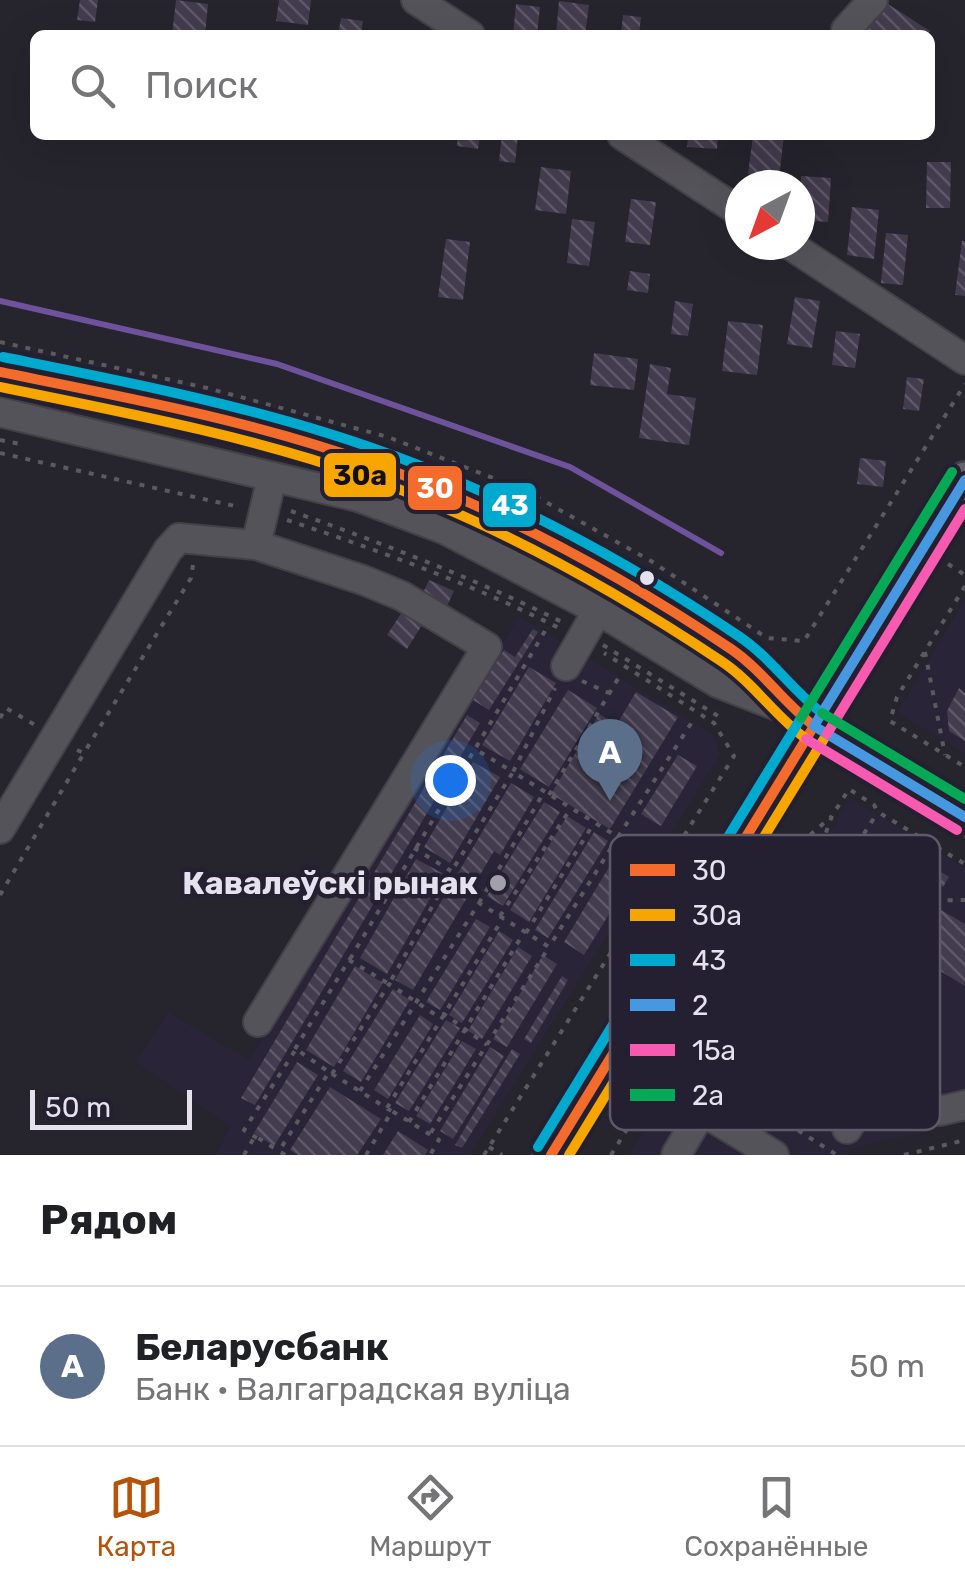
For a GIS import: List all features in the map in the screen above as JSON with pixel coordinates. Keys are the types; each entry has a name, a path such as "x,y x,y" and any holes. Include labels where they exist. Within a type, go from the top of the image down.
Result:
{"main road":[{"path":"737,835 804,719 965,480"},
{"path":"804,719 965,817"},
{"path":"551,1155 610,1053"}],"street":[{"path":"416,0 462,30"},
{"path":"846,30 873,0"},
{"path":"630,140 725,202"},
{"path":"813,260 965,360"},
{"path":"0,372 188,410 366,461 461,498 600,568 738,652 804,719"},
{"path":"48,423 56,384"},
{"path":"0,412 269,490 358,497 446,530 592,622 718,683 804,719"},
{"path":"256,545 269,490"},
{"path":"0,829 168,550 179,538 256,545 402,596 487,647 258,1022"},
{"path":"566,666 592,622"},
{"path":"940,1111 965,1105"},
{"path":"676,1155 691,1130"},
{"path":"733,1130 774,1155"}],"path":[{"path":"767,638 804,641 965,384"},
{"path":"269,490 516,599 592,622 718,716"},
{"path":"965,586 896,697 890,721 965,767"},
{"path":"545,632 244,1130 283,1154 389,984 513,772 566,666"},
{"path":"925,652 945,754"},
{"path":"360,1091 619,677"},
{"path":"0,704 6,708"},
{"path":"620,835 692,722"},
{"path":"685,835 734,756 714,723"},
{"path":"475,748 613,835"},
{"path":"0,895 84,753"},
{"path":"825,835 849,789 916,835"},
{"path":"386,1108 571,808"},
{"path":"863,835 878,812"},
{"path":"809,835 832,816"},
{"path":"409,1122 594,823"},
{"path":"414,848 452,871"},
{"path":"940,849 965,864"},
{"path":"430,1134 610,851"},
{"path":"940,900 965,900"},
{"path":"480,903 549,947"},
{"path":"484,1155 610,955"},
{"path":"350,960 436,1014 444,1014 487,1045"},
{"path":"295,1050 439,1140 430,1155"},
{"path":"366,1155 393,1112"},
{"path":"610,1155 626,1130"},
{"path":"819,1130 842,1142"},
{"path":"244,1155 254,1136 257,1138"},
{"path":"904,1155 965,1140"},
{"path":"490,1147 502,1155"}],"shaded area":[{"path":"965,600 965,754 897,712"},
{"name":"Кавалеўскі рынак","path":"519,616 714,735 720,755 670,835 610,835 610,931 470,1155 215,1155 231,1126 136,1062 168,1012 249,1060"},
{"path":"851,798 911,835 828,835"},
{"path":"940,853 965,868 965,1122 940,1128"},
{"path":"645,1130 931,1130 851,1149 847,1155 629,1155"}],"building":[{"path":"80,0 98,0 95,22 77,20"},
{"path":"176,0 208,4 205,30 173,30"},
{"path":"279,0 311,0 308,25 276,21"},
{"path":"559,1 589,5 586,30 556,30"},
{"path":"883,1 928,30 864,30"},
{"path":"516,4 540,7 538,30 513,30"},
{"path":"623,15 641,17 640,30 622,30"},
{"path":"341,18 363,21 362,30 339,30"},
{"path":"458,140 479,140 478,149 457,146"},
{"path":"501,140 517,140 515,163 499,161"},
{"path":"688,140 718,140 717,149 687,147"},
{"path":"752,140 783,140 780,170 749,170"},
{"path":"927,162 951,162 950,208 926,208"},
{"path":"541,167 571,171 566,214 535,210"},
{"path":"815,177 831,178 828,222 815,221"},
{"path":"631,199 656,202 650,245 625,242"},
{"path":"852,207 879,210 874,259 847,255"},
{"path":"572,219 595,222 589,266 567,263"},
{"path":"886,233 908,235 903,285 881,283"},
{"path":"446,239 470,242 463,300 438,297"},
{"path":"965,241 965,296 955,295"},
{"path":"630,271 650,274 648,293 627,290"},
{"path":"795,297 820,301 812,348 787,344"},
{"path":"675,301 693,304 688,336 671,334"},
{"path":"728,321 763,325 757,375 722,371"},
{"path":"836,331 860,334 855,368 832,365"},
{"path":"594,353 638,359 634,390 590,385"},
{"path":"650,364 671,368 667,394 696,398 689,445 639,438"},
{"path":"907,377 924,379 919,411 903,409"},
{"path":"860,458 886,461 883,487 857,484"},
{"path":"429,580 454,591 447,606 422,595"},
{"path":"402,612 422,625 407,649 387,635"},
{"path":"533,629 538,632 489,710 473,700 504,650 515,657"},
{"path":"529,667 556,683 510,761 482,745"},
{"path":"959,688 965,693 965,741 949,731 947,711"},
{"path":"568,690 597,708 549,787 520,769"},
{"path":"636,692 678,717 610,829 551,794 599,714 617,724"},
{"path":"467,715 480,723 255,1105 241,1098"},
{"path":"678,755 697,766 661,826 641,814"},
{"path":"473,762 500,777 450,863 424,847"},
{"path":"511,783 534,797 500,855 494,851 413,990 395,980"},
{"path":"544,802 560,812 503,906 487,896"},
{"path":"567,816 586,828 529,922 510,910"},
{"path":"594,832 608,841 548,938 535,930"},
{"path":"416,859 444,874 387,974 360,958"},
{"path":"610,865 610,912 584,955 564,942"},
{"path":"940,872 949,877 943,887 940,885"},
{"path":"940,909 965,924 965,986 940,971"},
{"path":"476,919 490,927 440,1010 426,1002"},
{"path":"499,931 513,940 462,1023 449,1015"},
{"path":"518,947 532,956 482,1039 468,1031"},
{"path":"543,955 557,964 507,1047 493,1039"},
{"path":"355,966 383,983 334,1067 306,1050"},
{"path":"562,976 568,980 531,1043 524,1039"},
{"path":"393,989 410,1000 361,1082 343,1071"},
{"path":"420,1015 433,1024 388,1099 374,1090"},
{"path":"446,1020 460,1028 409,1111 395,1103"},
{"path":"462,1041 476,1049 430,1124 416,1116"},
{"path":"490,1047 504,1056 453,1139 440,1131"},
{"path":"512,1049 520,1054 462,1148 455,1145"},
{"path":"297,1062 318,1075 274,1146 254,1133"},
{"path":"330,1087 381,1119 357,1155 298,1155 290,1150"},
{"path":"398,1131 428,1150 425,1155 383,1155"}],"waterway":[{"path":"0,301 277,364 570,467 721,553"}],"transit line":[{"name":"43","path":"3,357 287,421 381,451 489,495 592,547 740,637 823,714"},
{"name":"30","path":"0,372 278,434 368,462 463,500 555,544 688,621 742,657 814,726"},
{"name":"30а","path":"0,387 274,448 363,476 456,513 548,557 679,634 733,669 805,738"},
{"name":"2а","path":"801,718 952,472"},
{"name":"2","path":"814,726 965,480"},
{"name":"15а","path":"827,734 965,509"},
{"name":"2а","path":"822,713 965,799"},
{"name":"43","path":"729,835 801,718"},
{"name":"30","path":"747,835 814,726"},
{"name":"2","path":"814,726 965,817"},
{"name":"30а","path":"765,835 827,734"},
{"name":"15а","path":"806,739 957,830"},
{"name":"43","path":"538,1147 610,1030"},
{"name":"30","path":"551,1155 610,1059"},
{"name":"30а","path":"569,1155 610,1088"}],"place":[{"name":"Беларусбанк","path":"610,801"},
{"name":"Кавалеўскі рынак","path":"498,883"}]}
